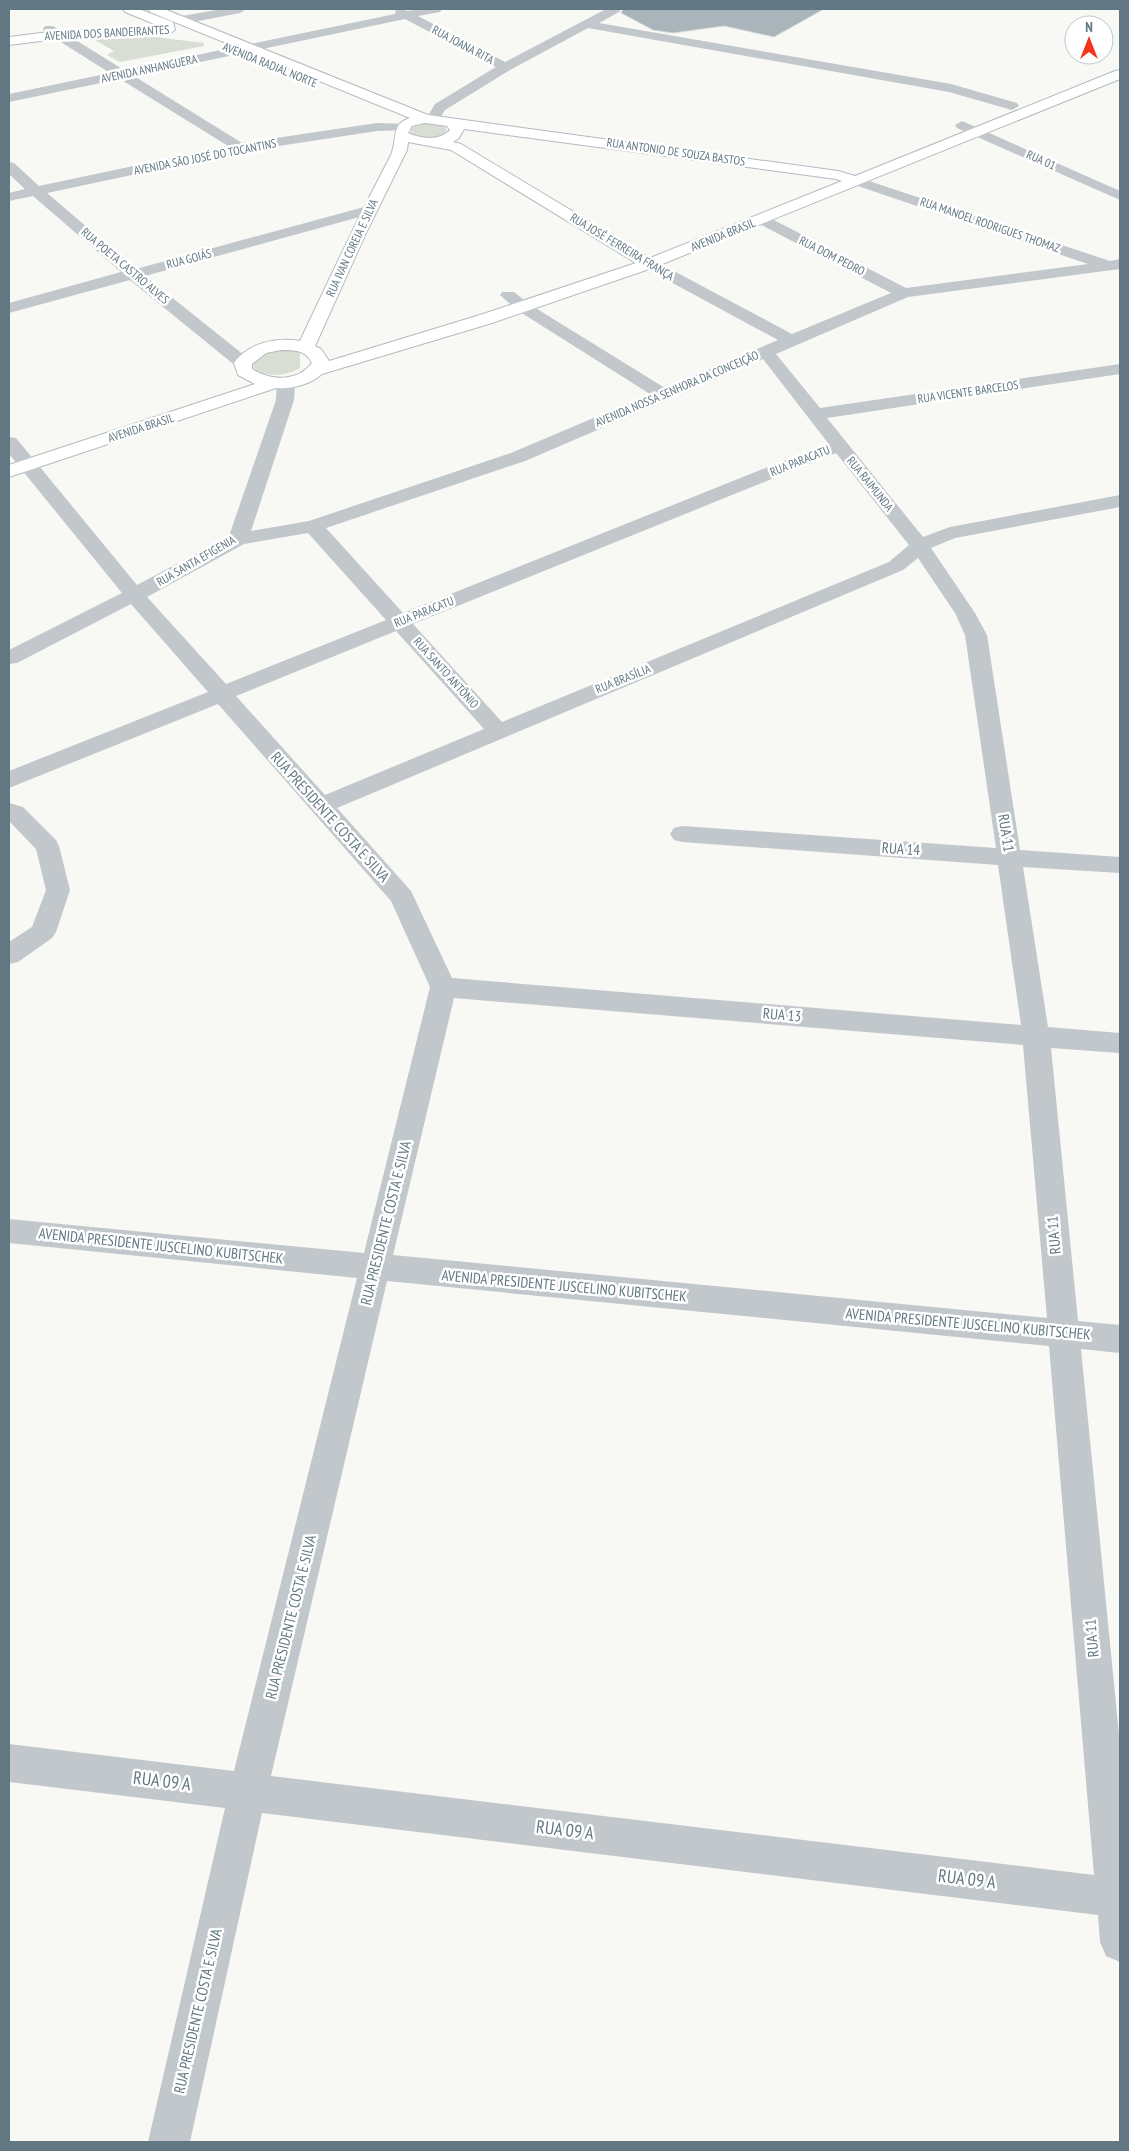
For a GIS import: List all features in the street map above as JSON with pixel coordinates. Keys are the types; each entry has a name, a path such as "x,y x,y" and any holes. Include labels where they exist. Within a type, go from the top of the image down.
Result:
{"street":[{"name":"AVENIDA RADIAL NORTE","path":"129,9 161,22 205,29 404,134"},
{"name":"AVENIDA RADIAL NORTE","path":"154,9 220,45 253,48 429,119"},
{"path":"181,25 240,9"},
{"name":"AVENIDA ANHANGUERA","path":"9,98 124,74 236,46 398,10 436,9"},
{"path":"404,134 429,119 440,107 505,67 615,9"},
{"name":"AVENIDA ANHANGUERA","path":"253,48 398,10"},
{"name":"RUA JOANA RITA","path":"398,10 505,67"},
{"name":"AVENIDA DOS BANDEIRANTES","path":"9,41 53,32 161,22"},
{"path":"586,24 951,88 1012,106"},
{"name":"AVENIDA DOS BANDEIRANTES","path":"9,34 181,25"},
{"path":"53,32 124,74 240,148"},
{"name":"AVENIDA ANHANGUERA","path":"9,88 220,45"},
{"name":"AVENIDA BRASIL","path":"553,281 634,255 1120,62"},
{"name":"AVENIDA BRASIL","path":"14,456 280,382 309,376 314,358 523,307 649,264 1120,74"},
{"path":"1061,86 1077,91"},
{"path":"390,167 455,138 429,119"},
{"name":"RUA 01","path":"962,125 1120,196"},
{"name":"AVENIDA SÃO JOSÉ DO TOCANTINS","path":"9,197 240,148 377,127 404,134"},
{"name":"RUA ANTONIO DE SOUZA BASTOS","path":"455,138 495,127 838,175 857,181"},
{"name":"RUA JOSÉ FERREIRA FRANÇA","path":"404,134 429,141 455,138 634,255 790,340"},
{"name":"RUA IVAN COREIA E SILVA","path":"314,358 369,210 404,134"},
{"name":"RUA POETA CASTRO ALVES","path":"9,166 35,191 248,370"},
{"name":"RUA MANOEL RODRIGUES THOMAZ","path":"857,181 1117,268"},
{"name":"RUA GOIÁS","path":"9,308 369,210"},
{"name":"RUA DOM PEDRO","path":"761,219 904,293"},
{"name":"AVENIDA NOSSA SENHORA DA CONCEIÇÃO","path":"238,539 313,526 518,457 904,293 1117,268"},
{"path":"490,301 526,289"},
{"path":"508,295 523,307 663,395"},
{"path":"280,382 248,370 248,356 268,347 294,345 314,358 445,316"},
{"name":"RUA RAIMUNDA","path":"765,351 920,546"},
{"name":"RUA VICENTE BARCELOS","path":"815,414 1120,369"},
{"name":"AVENIDA BRASIL","path":"14,456 248,370"},
{"name":"RUA SANTA EFIGENIA","path":"9,658 134,595 238,539 285,400 280,382"},
{"name":"RUA PARACATU","path":"9,780 839,445"},
{"name":"RUA PRESIDENTE COSTA E SILVA","path":"14,456 221,694 402,897 443,987 248,1792 169,2142"},
{"name":"RUA BRASÍLIA","path":"321,806 896,566 920,546 950,532 1120,501"},
{"name":"RUA SANTO ANTÔNIO","path":"313,526 498,731"},
{"name":"RUA 11","path":"920,546 965,613 976,635 1036,1036 1118,1898 1120,1942"},
{"path":"9,811 15,813 47,846 58,890 42,932 9,955"},
{"name":"RUA 14","path":"682,834 1120,865"},
{"name":"RUA 13","path":"443,987 1120,1043"},
{"name":"AVENIDA PRESIDENTE JUSCELINO KUBITSCHEK","path":"9,1231 375,1268 1120,1338"},
{"name":"RUA 09 A","path":"9,1763 1118,1898"}],"shaded area":[{"path":"131,34 204,43 204,46 120,62 107,55 114,51 93,39 82,41 80,37"},
{"path":"427,123 444,126 447,130 440,136 431,138 411,133 411,128"},
{"path":"285,347 296,349 300,354 300,368 288,373 275,375 262,373 251,366 255,356"}],"building":[{"path":"623,9 824,9 774,37 724,26 673,33 653,30 621,13"}]}
